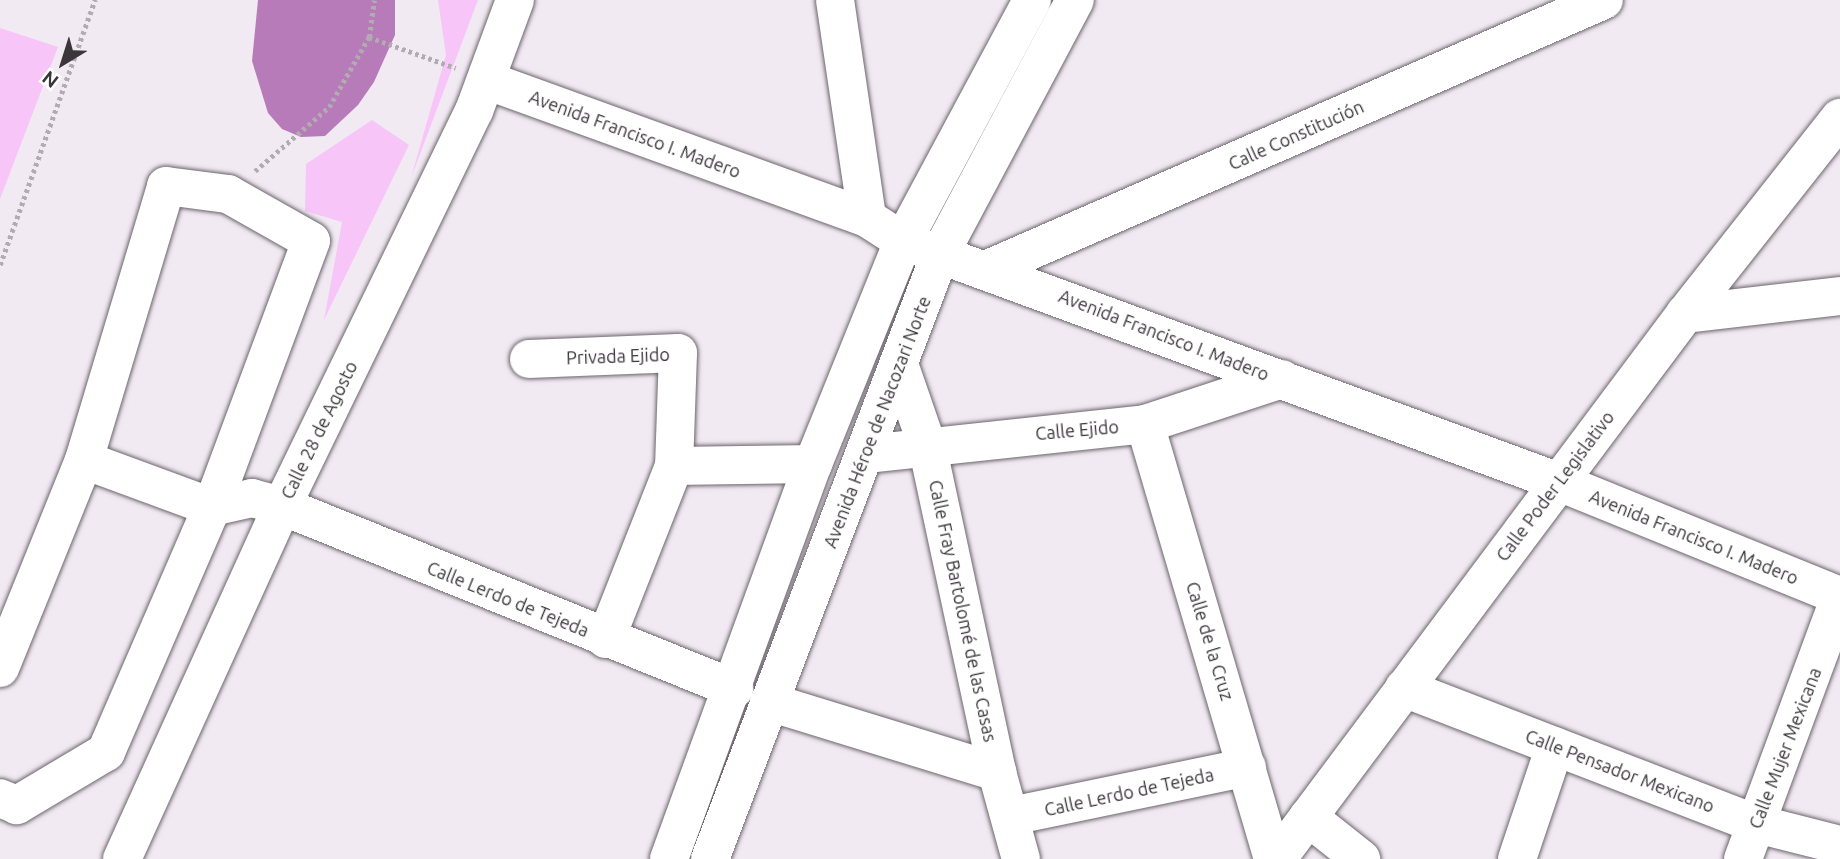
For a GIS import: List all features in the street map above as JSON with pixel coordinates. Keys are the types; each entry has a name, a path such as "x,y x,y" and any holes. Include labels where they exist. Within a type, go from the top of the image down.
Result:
{"street":[{"name":"Calle 28 de Agosto","path":"122,859 282,506 486,79 515,0"},
{"path":"835,0 867,218"},
{"path":"669,859 734,689 813,464 903,241 1032,0"},
{"name":"Avenida Héroe de Nacozari Norte","path":"710,859 941,252 1075,0"},
{"name":"Calle Constitución","path":"988,269 1604,0"},
{"name":"Avenida Francisco I. Madero","path":"486,79 867,218 903,241 988,269 1559,482 1840,597"},
{"name":"Calle Poder Legislativo","path":"1275,859 1685,314 1840,118"},
{"path":"0,668 84,460 166,186 228,194 311,241 212,507 106,752 17,805 0,799"},
{"path":"1685,314 1840,296"},
{"name":"Privada Ejido","path":"529,359 678,353 674,466"},
{"name":"Calle Fray Bartolomé de las Casas","path":"899,364 927,445 997,772 1021,859"},
{"name":"Calle Ejido","path":"866,454 927,445 1145,424 1283,379"},
{"name":"Calle de la Cruz","path":"1145,424 1275,859"},
{"path":"84,460 212,507"},
{"path":"606,639 674,466 813,464"},
{"name":"Calle Lerdo de Tejeda","path":"212,507 252,498 282,506 734,689"},
{"name":"Calle Mujer Mexicana","path":"1743,859 1840,597"},
{"name":"Calle Pensador Mexicano","path":"1404,688 1757,824 1840,845"},
{"path":"769,702 997,772"},
{"path":"1517,859 1555,746"},
{"name":"Calle Lerdo de Tejeda","path":"1011,816 1247,767"},
{"path":"1308,817 1361,859"}],"path":[{"path":"0,265 95,0"},
{"path":"228,194 329,107 369,37 374,0"},
{"path":"369,37 486,79"}],"shaded area":[{"path":"258,0 395,0 395,35 374,82 358,105 325,136 301,137 282,129 268,113 252,61"},
{"path":"438,0 478,0 411,178 446,55"},
{"path":"0,28 58,47 0,199"},
{"path":"372,120 409,145 324,320 342,222 305,211 306,164"}]}
